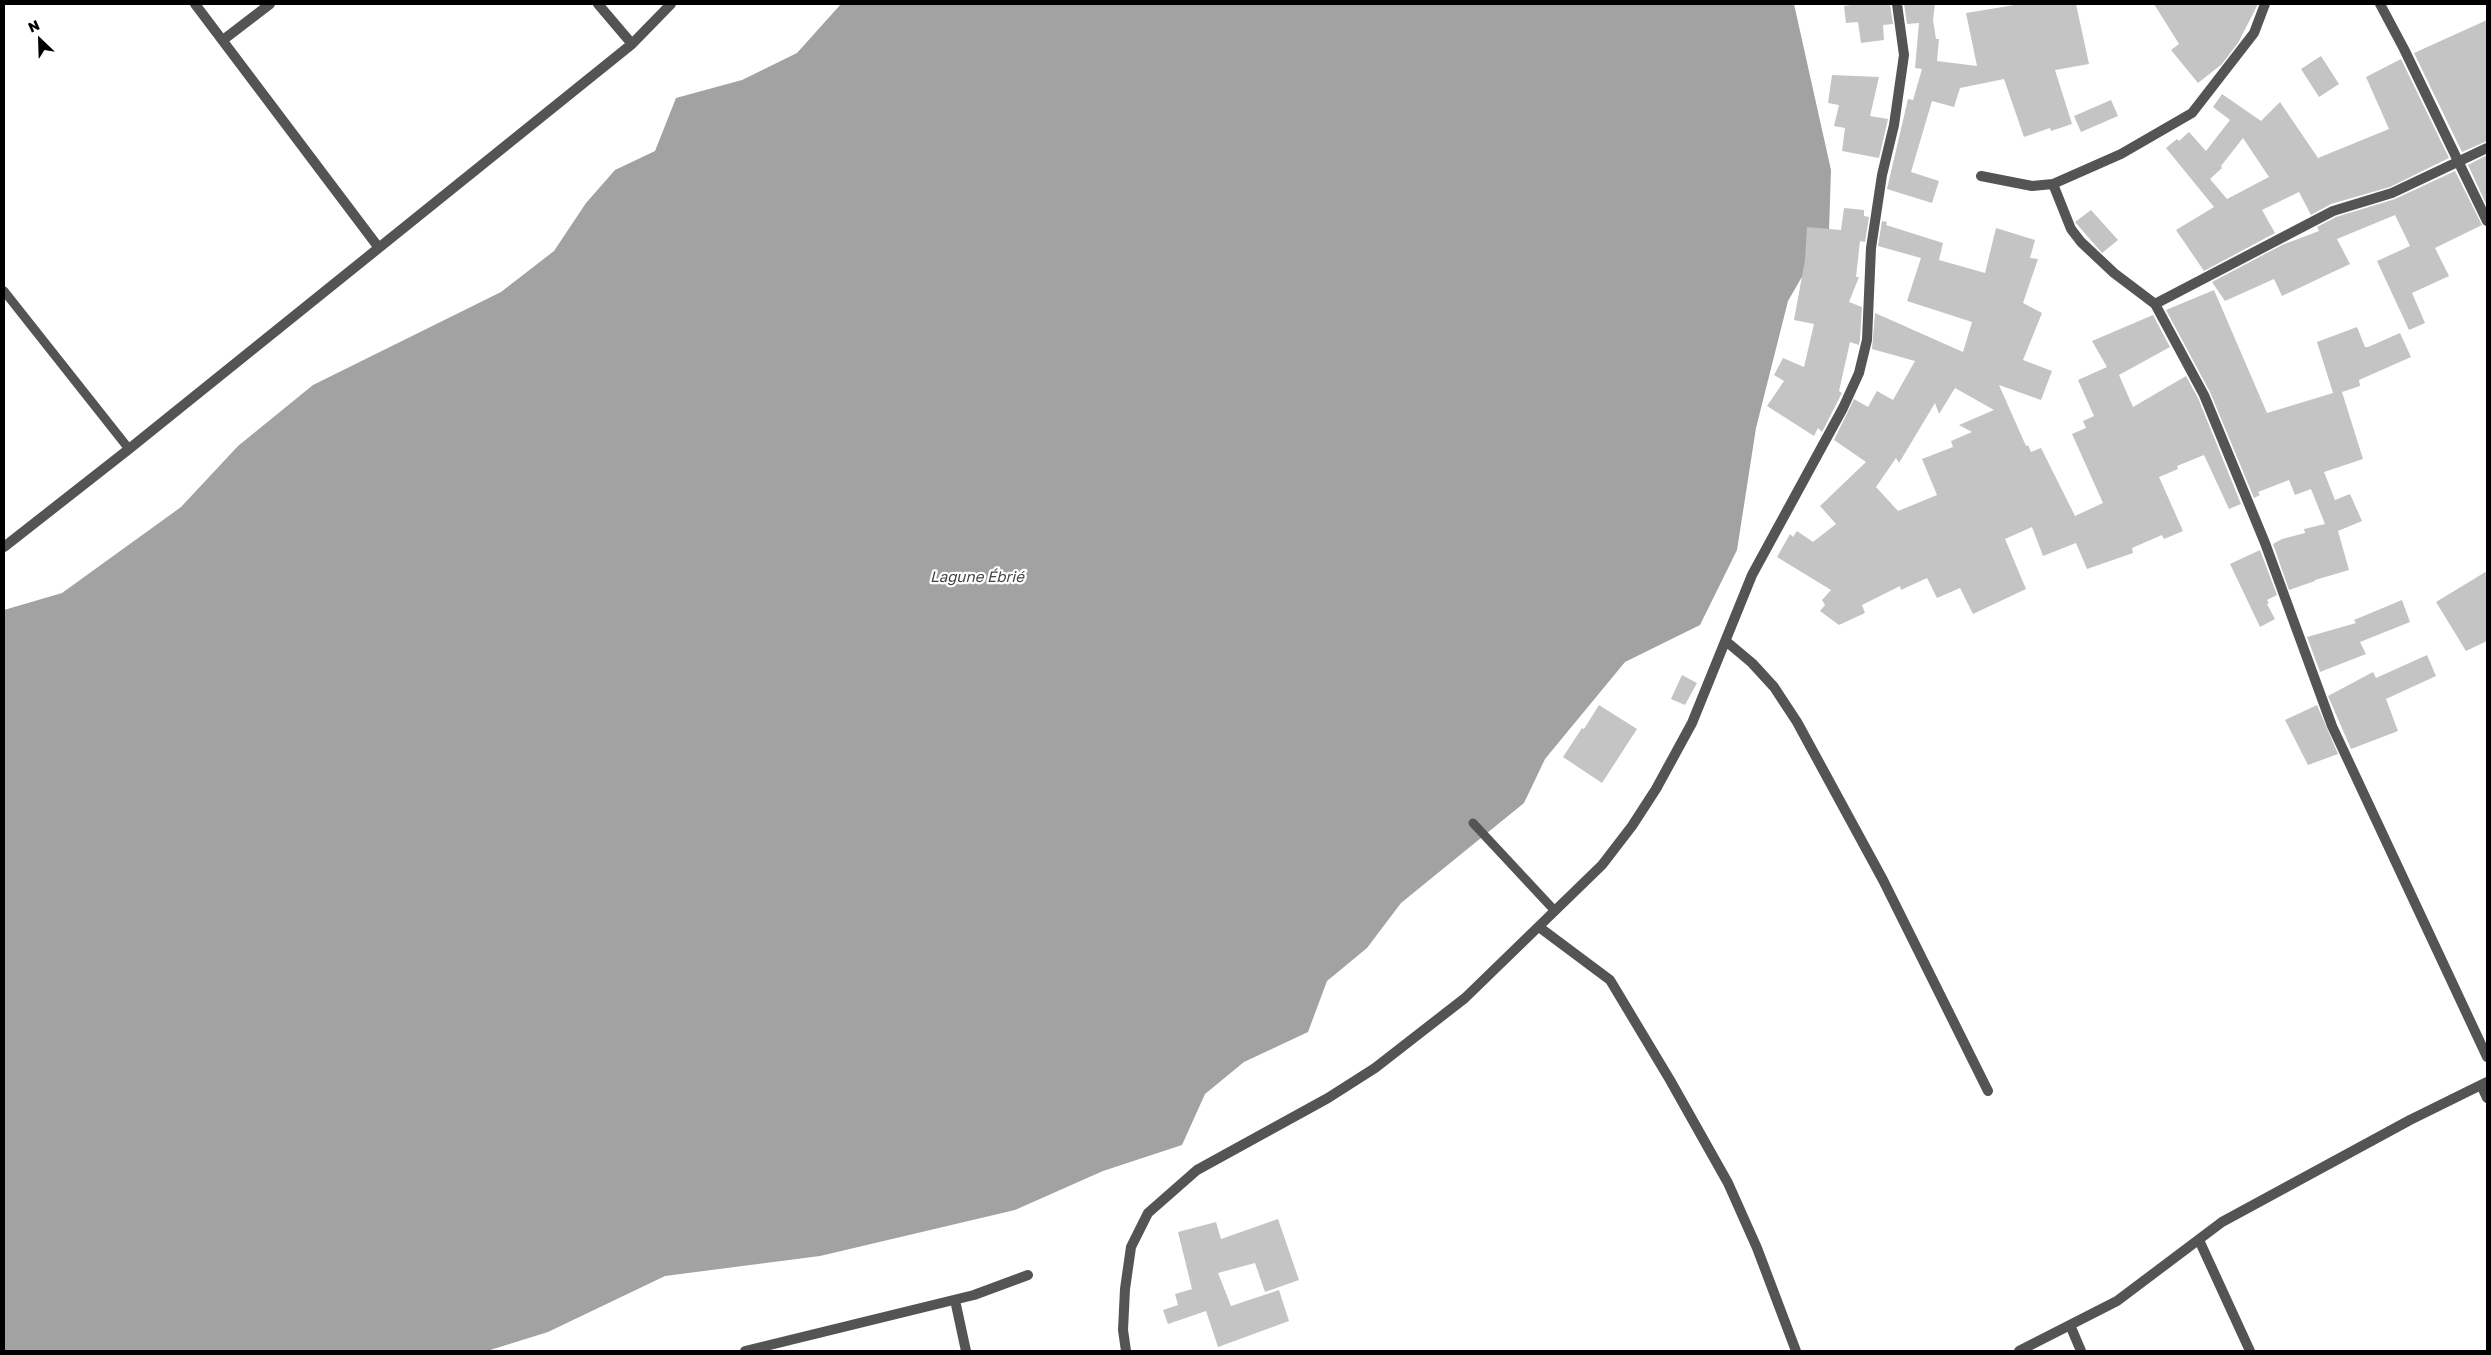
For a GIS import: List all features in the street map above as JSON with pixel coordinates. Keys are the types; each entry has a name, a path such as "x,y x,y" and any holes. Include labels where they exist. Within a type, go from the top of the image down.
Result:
{"street":[{"path":"196,4 378,248"},
{"path":"223,40 270,4"},
{"path":"598,4 632,44"},
{"path":"4,547 129,449 632,44 671,4"},
{"path":"1126,1351 1123,1330 1125,1289 1131,1247 1148,1213 1197,1170 1328,1098 1375,1068 1466,998 1602,865 1632,826 1656,788 1692,723 1727,642 1752,575 1843,408 1859,373 1867,340 1871,248 1882,175 1894,125 1904,55 1898,4"},
{"path":"1981,176 2032,186 2053,184 2122,154 2192,113 2254,33 2264,4"},
{"path":"2380,4 2487,221"},
{"path":"2155,304 2333,211 2392,193 2487,148"},
{"path":"2053,184 2071,229 2081,242 2114,273 2155,304 2204,395 2265,543 2332,726 2487,1057"},
{"path":"1727,642 1752,663 1774,687 1797,722 1883,880 1988,1091"},
{"path":"1539,927 1610,980 1670,1080 1728,1183 1757,1248 1796,1351"},
{"path":"2019,1351 2117,1301 2222,1222 2410,1120 2484,1083 2487,1098"},
{"path":"2199,1240 2250,1351"},
{"path":"745,1351 974,1295 1028,1275"},
{"path":"955,1300 966,1351"},
{"path":"2070,1326 2081,1351"}],"lane":[{"path":"4,291 129,449"},
{"path":"1473,823 1555,911"}],"water":[{"name":"Lagune Ébrié","path":"841,4 1794,4 1831,170 1829,230 1788,301 1756,428 1737,550 1700,625 1625,662 1545,759 1524,803 1401,903 1367,948 1327,981 1308,1032 1244,1062 1205,1094 1182,1145 1103,1171 1015,1210 820,1256 665,1276 548,1332 487,1351 4,1351 4,610 62,593 181,507 238,446 313,385 501,292 554,251 586,203 615,170 655,151 676,98 742,80 797,53"}],"building":[{"path":"1890,4 1893,24 1883,25 1884,40 1861,43 1858,22 1846,23 1844,6"},
{"path":"1904,4 1935,4 1933,20 1936,39 1939,39 1937,61 1977,66 1966,13 2021,4 2076,4 2089,64 2055,70 2072,124 2051,131 2050,128 2024,137 2004,79 1960,88 1954,107 1932,101 1911,172 1939,181 1932,203 1887,189 1908,99 1913,100 1922,69 1915,68 1919,23 1907,24"},
{"path":"2154,4 2258,4 2238,43 2222,64 2198,83 2171,50 2179,44"},
{"path":"2487,20 2487,141 2462,152 2414,53"},
{"path":"2321,56 2339,84 2319,97 2301,69"},
{"path":"2401,59 2449,158 2390,187 2331,204 2311,215 2299,192 2262,210 2275,233 2204,271 2176,230 2214,207 2166,148 2177,139 2179,141 2189,132 2206,151 2230,120 2213,107 2222,94 2261,121 2280,102 2318,158 2389,129 2366,77","holes":["2243,138 2269,177 2227,199 2210,179 2222,168 2221,166"]},
{"path":"1832,75 1879,77 1870,116 1888,119 1879,158 1842,151 1845,128 1834,126 1839,105 1828,103"},
{"path":"2111,100 2118,116 2081,132 2074,116"},
{"path":"2487,155 2487,206 2468,165"},
{"path":"2455,171 2482,225 2435,248 2449,276 2412,293 2425,323 2409,330 2377,261 2410,246 2395,215 2337,239 2350,264 2282,296 2274,279 2225,301 2212,282 2282,245 2319,231 2317,227 2336,217 2395,199"},
{"path":"1844,208 1864,210 1864,216 1869,217 1865,242 1860,241 1856,277 1859,277 1849,302 1862,307 1860,339 1859,345 1850,342 1839,391 1842,393 1822,432 1818,428 1814,436 1767,406 1784,381 1774,375 1783,358 1804,367 1814,324 1794,320 1805,260 1807,227 1841,230"},
{"path":"2091,210 2118,240 2102,253 2075,222"},
{"path":"1882,221 1887,222 1886,225 1943,243 1939,260 1985,273 1996,228 2035,240 2030,258 2038,259 2023,303 2042,313 2023,360 2052,371 2041,400 1999,385 2026,446 2028,445 2031,452 2041,448 2075,516 2103,503 2072,434 2086,428 2083,421 2094,416 2078,380 2107,367 2092,341 2153,315 2170,347 2119,375 2133,407 2186,376 2198,398 2241,504 2229,509 2204,455 2177,466 2178,469 2159,477 2183,531 2164,539 2162,535 2132,548 2133,553 2087,569 2076,543 2043,556 2032,527 2005,539 2026,589 1973,614 1960,588 1937,598 1927,578 1901,590 1900,586 1862,605 1865,613 1839,625 1820,611 1825,605 1822,600 1831,590 1777,557 1790,534 1793,537 1797,531 1813,542 1836,524 1820,506 1866,462 1834,440 1854,399 1868,407 1877,391 1893,400 1915,361 1872,349 1875,313 1963,352 1972,322 1907,301 1921,258 1878,246","holes":["1955,388 1994,410 1959,425 1972,432 1951,441 1953,447 1922,459 1937,495 1898,511 1876,487 1896,458 1899,463 1935,403 1939,414"]},
{"path":"2214,290 2267,413 2333,393 2317,342 2357,327 2365,347 2400,333 2411,357 2359,380 2360,386 2342,392 2363,459 2324,472 2335,500 2350,494 2362,521 2338,531 2349,570 2289,590 2273,544 2282,539 2305,533 2304,529 2325,524 2311,489 2295,495 2289,480 2258,492 2260,495 2254,498 2210,392 2166,310"},
{"path":"2260,550 2277,595 2267,600 2269,603 2267,604 2275,619 2260,627 2230,564"},
{"path":"2487,571 2487,641 2466,651 2436,602"},
{"path":"2402,600 2410,622 2360,642 2366,654 2320,672 2307,637 2356,623 2354,620"},
{"path":"2427,655 2436,676 2386,699 2398,731 2351,749 2328,696 2373,672 2376,678"},
{"path":"1682,675 1697,683 1685,705 1671,699"},
{"path":"1599,705 1637,729 1602,783 1563,757"},
{"path":"2317,705 2338,754 2308,765 2285,720"},
{"path":"1278,1219 1299,1280 1265,1292 1255,1263 1218,1273 1231,1306 1279,1290 1289,1321 1218,1347 1206,1311 1168,1324 1163,1310 1178,1305 1175,1294 1192,1289 1178,1232 1216,1222 1221,1239"}]}
